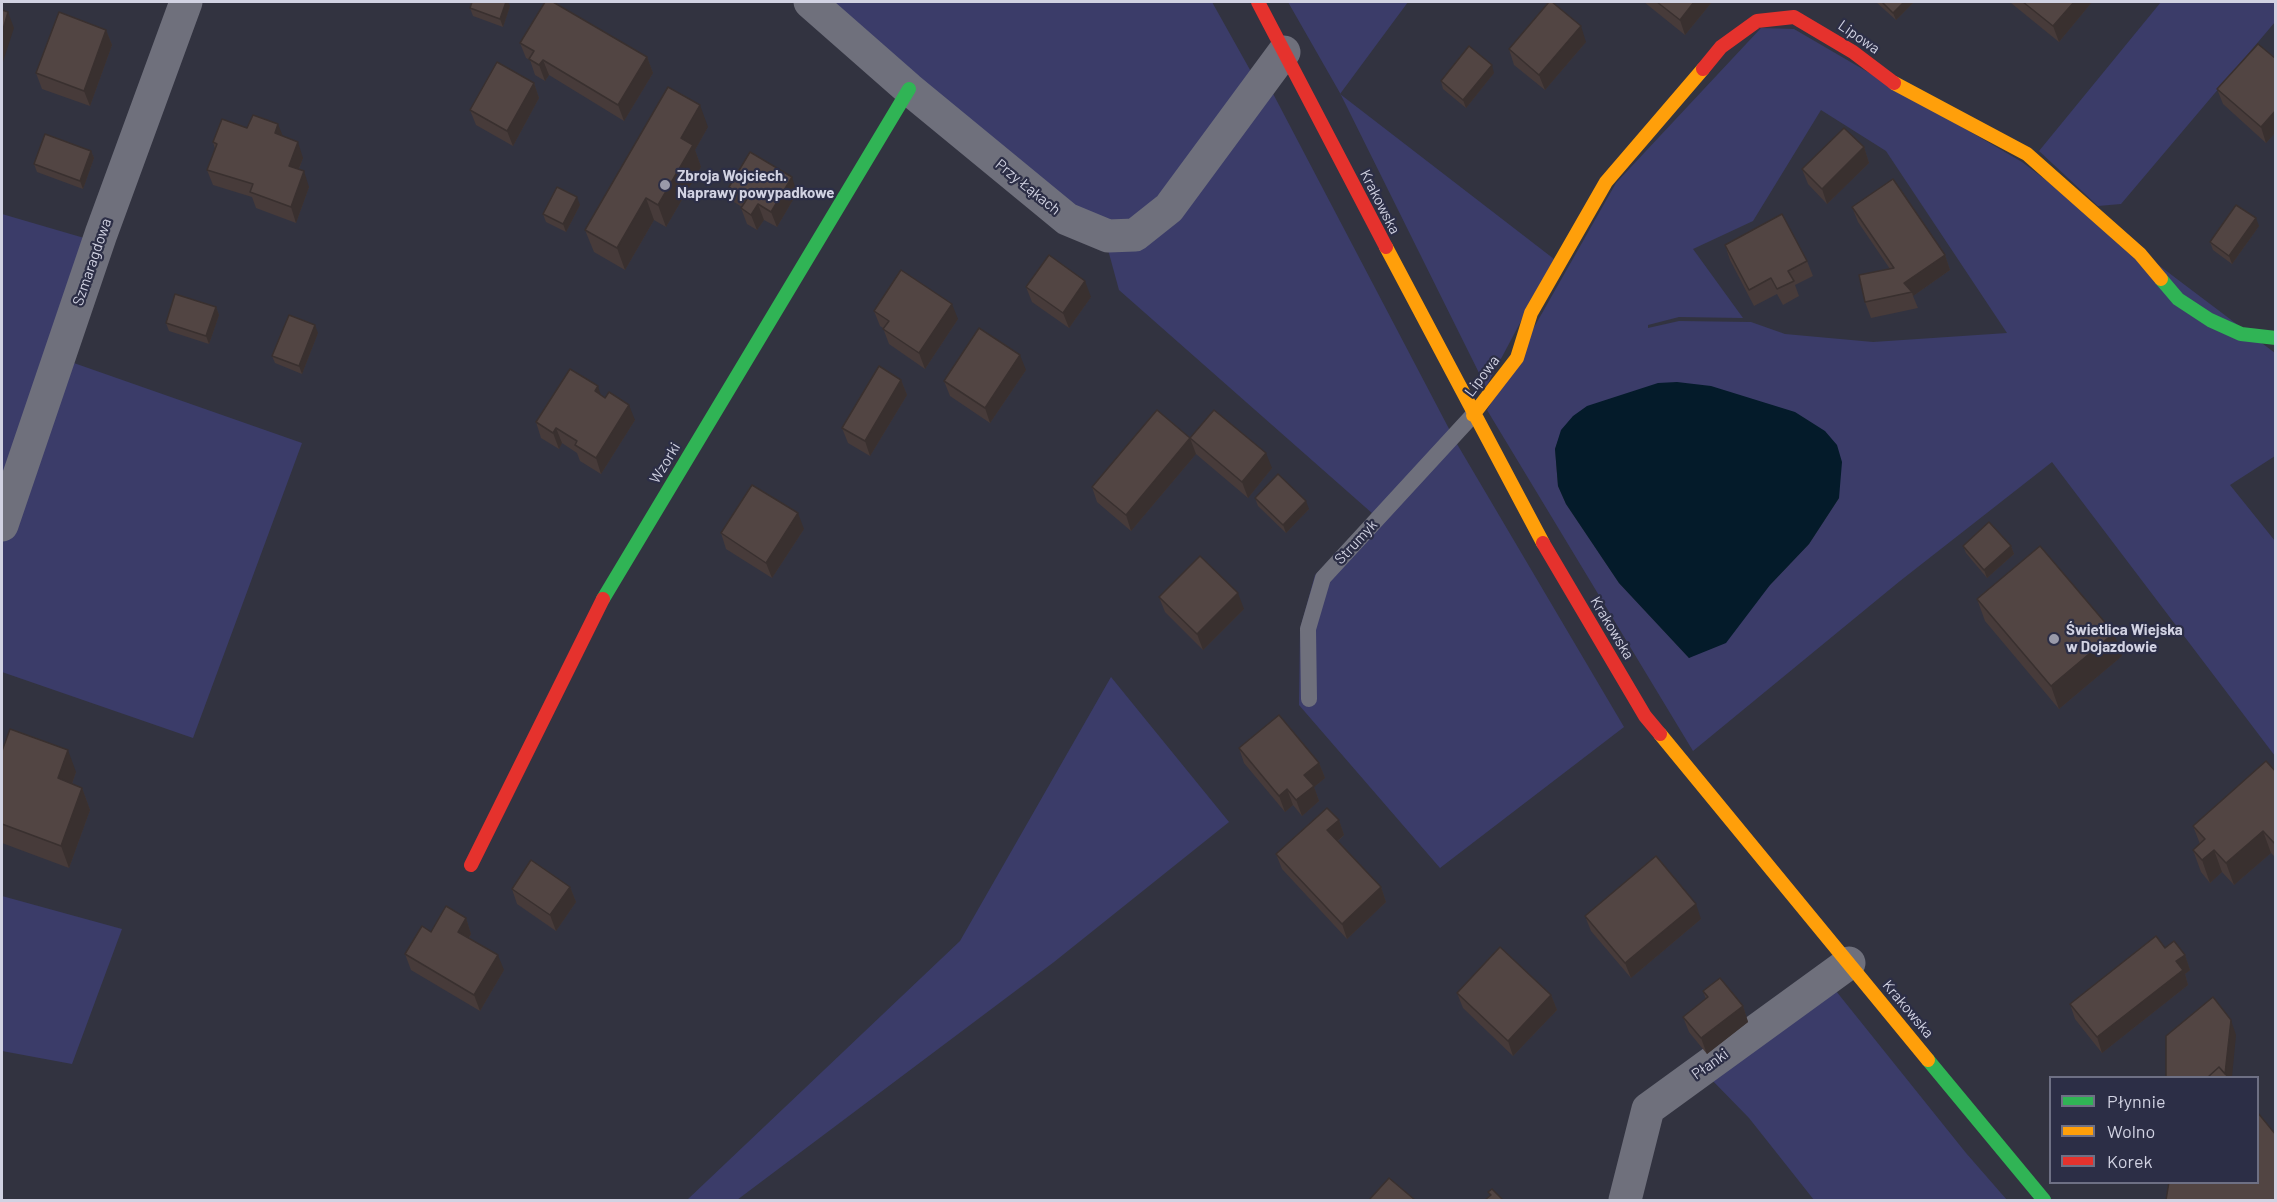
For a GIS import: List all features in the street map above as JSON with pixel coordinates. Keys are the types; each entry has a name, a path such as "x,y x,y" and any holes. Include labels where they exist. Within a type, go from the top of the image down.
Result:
{"street":[{"name":"Szmaragdowa","path":"2,525 101,234 186,2"},
{"name":"Przy Łąkach","path":"810,2 909,89 1067,219 1108,236 1135,235 1169,208 1284,52"},
{"name":"Krakowska","path":"1258,2 1473,415 1541,540 1646,716 2044,1200"},
{"name":"Lipowa","path":"1473,415 1517,358 1531,313 1606,182 1721,47 1757,21 1794,17 1853,52 1898,86 2027,154 2140,254 2178,299 2210,320 2241,334 2276,338"},
{"name":"Wzorki","path":"471,865 610,586 909,89"},
{"name":"Płanki","path":"1625,1200 1648,1108 1849,963"}],"lane":[{"name":"Strumyk","path":"1309,699 1308,629 1323,578 1473,415"}],"shaded area":[{"path":"830,2 1212,2 1254,77 1136,225 1072,213"},
{"path":"1288,2 1408,2 1340,94"},
{"path":"2161,2 2275,2 2275,22 2121,204 2098,206 2039,151"},
{"path":"1761,28 1794,29 2022,162 2275,353 2275,456 2230,485 2275,541 2275,756 2052,462 1900,581 1693,751 1487,410 1616,183","holes":["1821,110 1886,151 2007,333 1873,342 1785,334 1751,322 1679,321 1648,328 1648,325 1679,317 1743,318 1693,249 1753,221","1562,430 1839,498 1809,544 1770,585 1689,658 1619,583 1566,504 1558,486 1555,449"]},
{"path":"1269,86 1457,444 1624,727 1440,868 1299,705 1300,629 1315,575 1373,514 1119,290 1107,246"},
{"path":"1341,95 1554,259 1486,387"},
{"path":"2,214 91,240 71,362 302,443 193,738 2,672"},
{"path":"1677,382 1711,386 1795,412 1825,431 1837,445 1842,462 1839,498 1809,544 1770,585 1726,643 1689,658 1619,583 1566,504 1558,486 1555,449 1561,430 1573,416 1587,406 1658,383"},
{"path":"1111,677 1229,822 1054,962 737,1200 687,1200 960,941"},
{"path":"2,896 122,929 72,1064 2,1051"},
{"path":"1832,986 1966,1153 2007,1200 1814,1200 1749,1118 1710,1078"}],"building":[{"path":"472,2 506,2 500,19 470,8"},
{"path":"545,2 553,2 647,57 618,105 543,60 539,65 529,59 534,51 520,43"},
{"path":"1549,2 1581,26 1539,75 1509,49"},
{"path":"1657,2 1694,2 1680,20"},
{"path":"1882,2 1904,2 1893,13"},
{"path":"2023,2 2074,2 2053,26"},
{"path":"2,10 8,12 2,33"},
{"path":"59,12 106,30 84,91 36,73"},
{"path":"2258,44 2276,59 2276,110 2261,127 2217,89"},
{"path":"1469,46 1492,65 1463,100 1441,81"},
{"path":"497,62 534,83 507,131 470,110"},
{"path":"668,87 700,105 681,138 693,145 658,205 646,198 617,248 585,230"},
{"path":"253,115 278,124 275,133 298,142 289,166 304,171 291,207 250,192 253,184 207,170 217,144 213,142 222,119 247,128"},
{"path":"1844,128 1864,147 1822,189 1802,169"},
{"path":"45,134 91,151 80,181 34,164"},
{"path":"750,152 792,177 771,212 758,204 751,215 741,208 747,199 729,187"},
{"path":"1893,179 1945,255 1904,283 1912,292 1865,302 1859,275 1894,268 1852,207"},
{"path":"557,187 577,197 563,224 543,214"},
{"path":"2236,205 2256,218 2229,256 2210,242"},
{"path":"1782,214 1807,261 1788,271 1794,281 1777,289 1771,278 1749,290 1725,245"},
{"path":"1049,255 1085,281 1063,313 1026,287"},
{"path":"901,270 952,304 919,353 883,329 889,321 874,311"},
{"path":"175,294 216,307 206,336 166,323"},
{"path":"289,315 315,325 299,366 272,356"},
{"path":"979,328 1020,355 985,408 944,381"},
{"path":"879,366 901,380 865,441 842,428"},
{"path":"570,369 598,386 595,391 605,398 609,392 629,405 596,458 575,445 577,441 556,428 553,433 536,422"},
{"path":"1157,410 1190,438 1126,515 1092,487"},
{"path":"1214,410 1266,453 1242,482 1190,438"},
{"path":"1278,474 1306,501 1283,525 1255,498"},
{"path":"752,485 798,513 766,563 721,533"},
{"path":"1989,522 2011,546 1984,570 1963,546"},
{"name":"Świetlica Wiejska w Dojazdowie","path":"2040,546 2114,633 2051,686 1977,599"},
{"path":"1200,556 1238,593 1197,634 1159,597"},
{"path":"1279,715 1319,763 1304,775 1314,786 1296,800 1287,789 1279,796 1239,748"},
{"path":"10,729 68,750 58,778 82,788 61,846 2,824 2,751"},
{"path":"2266,761 2276,772 2276,845 2263,831 2226,863 2214,850 2202,860 2193,850 2205,839 2193,826"},
{"path":"1327,808 1339,820 1327,830 1381,887 1342,924 1276,854"},
{"path":"1656,856 1696,904 1625,963 1585,916"},
{"path":"531,860 570,887 550,915 512,889"},
{"path":"446,906 466,918 458,932 498,955 474,995 405,954 422,926 431,932"},
{"path":"2156,936 2165,948 2174,941 2185,955 2176,961 2183,970 2097,1037 2070,1004"},
{"path":"1500,947 1551,995 1508,1041 1457,993"},
{"path":"1720,978 1743,1006 1701,1038 1683,1017 1708,997 1703,991"},
{"path":"2213,997 2231,1020 2225,1074 2219,1067 2209,1076 2166,1076 2166,1036"},
{"path":"2219,1067 2227,1076 2209,1076"},
{"path":"2259,1114 2276,1135 2276,1200 2166,1200 2169,1184 2259,1184"},
{"path":"1389,1178 1415,1200 1369,1200"},
{"path":"1492,1189 1503,1200 1485,1200 1491,1195 1488,1192"}],"traffic: fast":[{"path":"603,599 909,89"},
{"path":"2161,279 2178,299 2210,320 2241,334 2276,338"},
{"path":"1928,1060 2044,1200"}],"traffic: slow":[{"path":"1473,415 1517,358 1531,313 1606,182 1703,69"},
{"path":"1894,83 2027,154 2140,254 2161,279"},
{"path":"1386,247 1543,543"},
{"path":"1660,734 1928,1060"}],"traffic: jam":[{"path":"1258,2 1386,247"},
{"path":"1703,69 1721,47 1757,21 1794,17 1853,52 1894,83"},
{"path":"1543,543 1645,716 1660,734"},
{"path":"471,865 603,599"}],"place":[{"name":"Zbroja Wojciech. Naprawy powypadkowe","path":"665,185"},
{"name":"Świetlica Wiejska w Dojazdowie","path":"2054,639"}]}
